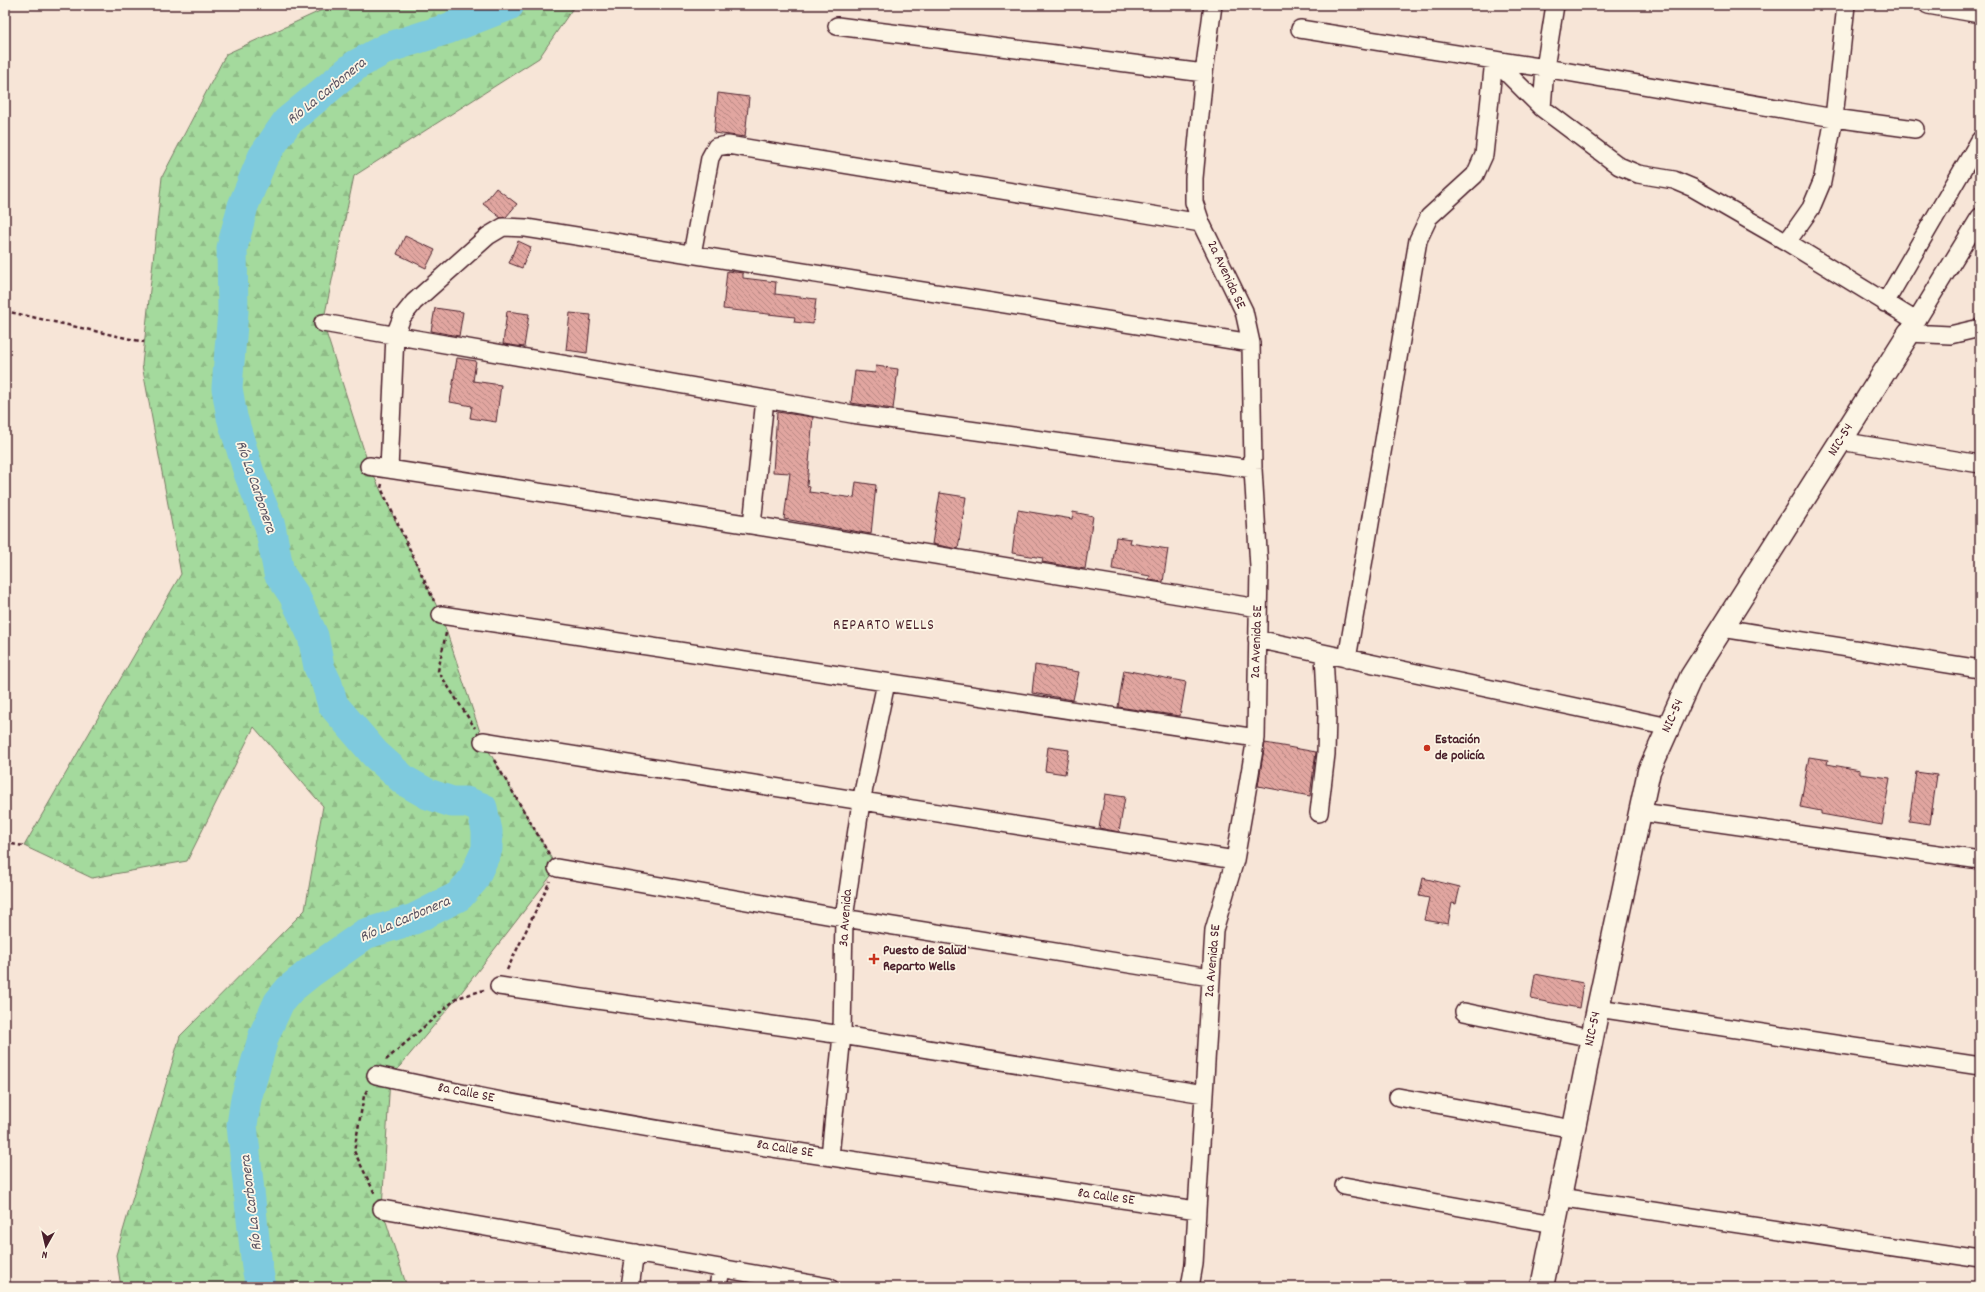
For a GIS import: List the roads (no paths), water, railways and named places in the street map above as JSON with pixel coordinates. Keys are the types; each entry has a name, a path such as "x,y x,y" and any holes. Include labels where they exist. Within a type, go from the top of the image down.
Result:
{"main road":[{"name":"NIC-54","path":"1542,1287 1598,1008 1650,771 1691,677 1912,327"}],"street":[{"name":"2a Avenida SE","path":"1190,1287 1197,1210 1214,930 1235,860 1256,738 1259,566 1253,469 1251,343 1244,311 1201,223 1194,202 1194,178 1204,73 1213,5"},
{"path":"1542,108 1545,68 1555,5"},
{"path":"1787,242 1811,208 1822,182 1834,118 1846,5"},
{"path":"1928,5 1980,14"},
{"path":"837,26 1204,73"},
{"path":"1300,29 1545,68 1834,118 1915,129"},
{"path":"1494,60 1542,108 1619,166 1638,174 1674,180 1693,188 1787,242 1885,303 1912,327 1950,335 1980,328"},
{"path":"1347,659 1418,240 1429,218 1475,175 1484,155 1494,60"},
{"path":"1885,303 1980,140"},
{"path":"692,254 710,158 716,147 728,145 1201,223"},
{"name":"NIC-54","path":"1912,327 1980,217"},
{"path":"389,469 395,335 402,317 414,302 488,236 503,227 526,228 1251,343"},
{"path":"322,323 852,414 1253,469"},
{"path":"752,525 764,399"},
{"path":"1840,441 1980,464"},
{"path":"370,466 752,525 1258,608"},
{"path":"441,615 1256,738"},
{"path":"1722,628 1980,669"},
{"path":"1257,639 1669,727"},
{"path":"1319,813 1326,754 1327,715 1324,654"},
{"name":"3a Avenida","path":"830,1156 842,1035 844,918 860,802 886,683"},
{"path":"483,741 860,802 1235,860"},
{"path":"1641,812 1980,860"},
{"path":"557,868 844,918 1210,977"},
{"path":"499,986 842,1035 1204,1094"},
{"path":"1598,1008 1980,1066"},
{"path":"1464,1012 1592,1038"},
{"name":"8a Calle SE","path":"376,1074 595,1119 830,1156 1197,1210"},
{"path":"1398,1098 1573,1129"},
{"path":"1344,1186 1554,1224"},
{"path":"1559,1197 1980,1260"},
{"path":"382,1209 829,1287"},
{"path":"630,1287 635,1253"},
{"path":"718,1287 721,1268"}],"waterway":[{"name":"Río La Carbonera","path":"261,1287 257,1267 242,1125 246,1099 264,1035 279,1002 290,989 311,972 365,934 414,919 459,896 473,880 487,849 487,831 482,808 466,802 452,802 428,794 405,781 375,754 333,705 327,684 319,667 313,636 294,595 279,573 270,526 249,473 232,417 227,388 233,311 232,248 243,206 263,157 287,122 356,65 387,48 447,29 509,5"}],"place":[{"name":"Estación de policía","path":"1427,748"},
{"name":"Puesto de Salud Reparto Wells","path":"874,959"}],"district":[{"name":"REPARTO WELLS","path":"884,626"}]}
